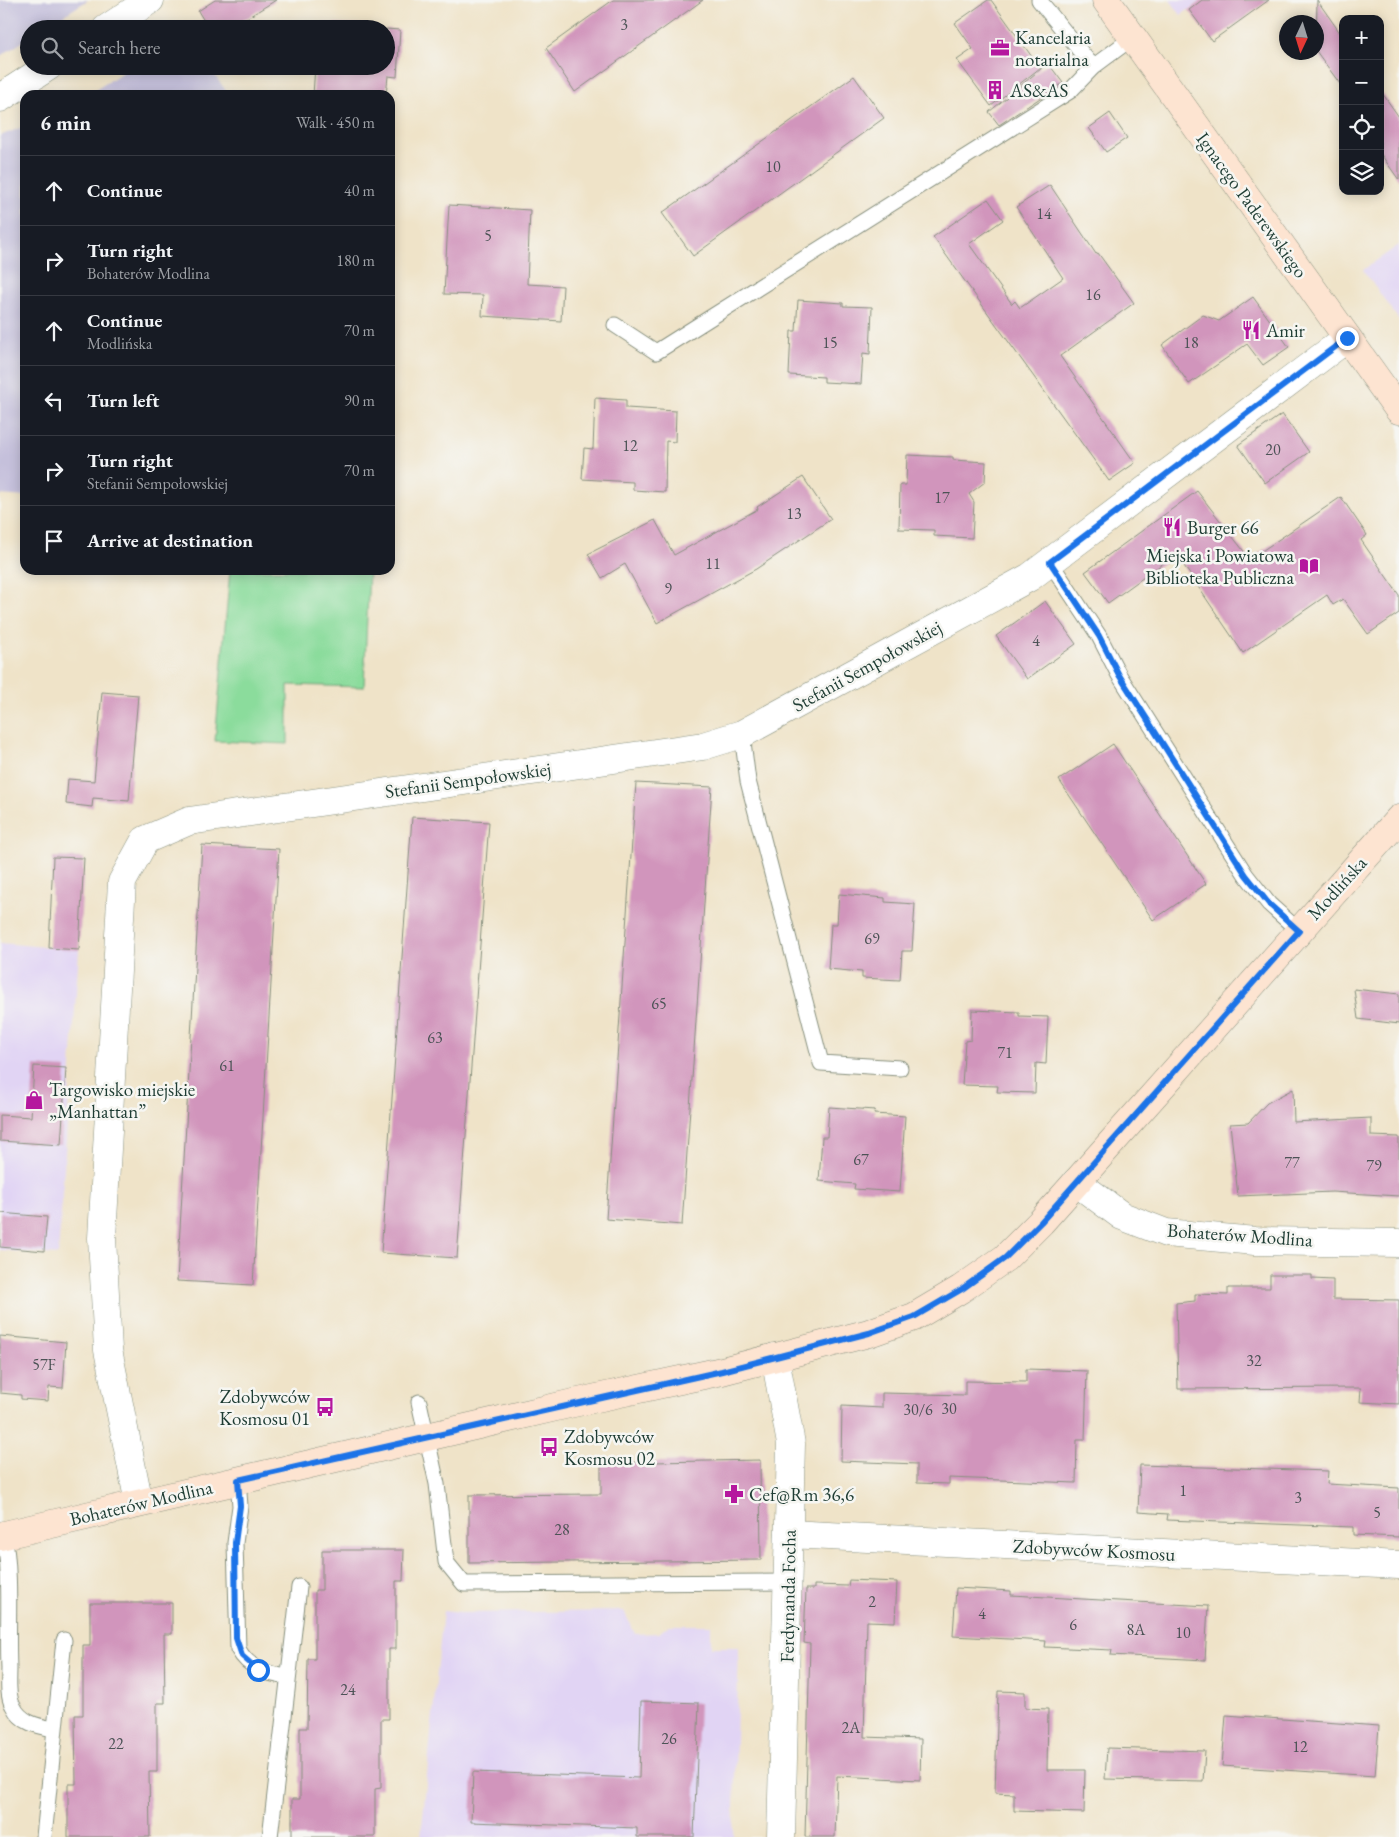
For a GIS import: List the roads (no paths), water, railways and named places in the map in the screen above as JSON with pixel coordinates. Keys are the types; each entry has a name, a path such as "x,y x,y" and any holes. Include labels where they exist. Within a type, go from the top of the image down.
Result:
{"main road":[{"name":"Ignacego Paderewskiego","path":"1106,0 1399,410"},
{"name":"Modlińska","path":"1076,1182 1399,819"},
{"name":"Bohaterów Modlina","path":"2,1535 774,1357 869,1333 914,1317 962,1289 1005,1258 1076,1182"}],"street":[{"path":"120,20 150,0"},
{"path":"0,98 35,75"},
{"name":"Stefanii Sempołowskiej","path":"139,1503 108,1350 102,1238 122,882 145,840 189,820 703,746 742,734 1030,577 1347,338"},
{"name":"Bohaterów Modlina","path":"1076,1182 1122,1216 1166,1233 1255,1241 1399,1243"},
{"name":"Ferdynanda Focha","path":"774,1357 791,1444 781,1837"},
{"name":"Zdobywców Kosmosu","path":"790,1534 1399,1565"}],"lane":[{"path":"1039,0 1093,67"},
{"path":"615,325 656,352 1070,91 1093,67 1132,38"},
{"path":"1050,562 1099,636 1119,675 1246,875 1269,904 1299,931"},
{"path":"742,734 748,781 821,1063 900,1068"},
{"path":"419,1402 437,1484 446,1562 464,1584 788,1582"},
{"path":"238,1480 240,1506 235,1543 238,1649 242,1656 258,1670 288,1677"},
{"path":"2,1535 9,1560 8,1643 12,1705 19,1716 32,1726 54,1729"},
{"path":"270,1837 299,1587"},
{"path":"44,1837 64,1640"}],"place":[{"name":"Kancelaria notarialna","path":"1000,48"},
{"name":"AS&AS","path":"995,90"},
{"name":"Amir","path":"1251,330"},
{"name":"Burger 66","path":"1172,527"},
{"name":"Miejska i Powiatowa Biblioteka Publiczna","path":"1309,566"},
{"name":"Targowisko miejskie „Manhattan”","path":"34,1100"},
{"name":"Zdobywców Kosmosu 01","path":"325,1407"},
{"name":"Zdobywców Kosmosu 02","path":"549,1447"},
{"name":"Cef@Rm 36,6","path":"734,1494"}]}
